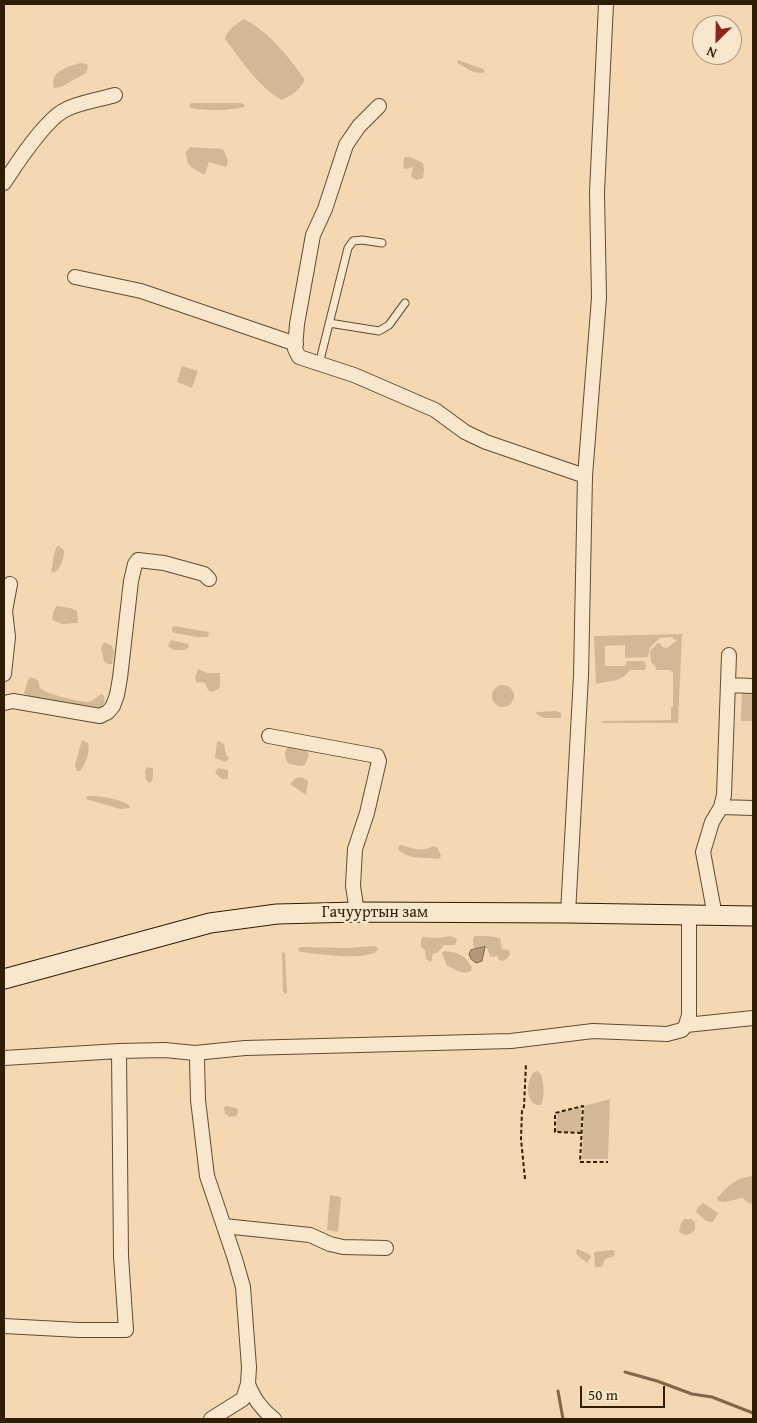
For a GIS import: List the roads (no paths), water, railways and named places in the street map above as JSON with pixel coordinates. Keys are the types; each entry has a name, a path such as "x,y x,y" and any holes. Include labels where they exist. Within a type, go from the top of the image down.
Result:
{"main road":[{"name":"Гачууртын зам","path":"4,979 210,923 277,914 358,912 753,916"}],"street":[{"path":"568,913 581,676 584,476 599,298 597,192 606,4"},
{"path":"4,182 28,148 58,114 73,107 115,95"},
{"path":"379,106 359,126 346,145 325,209 312,235 295,349 298,358 354,376 435,410 465,432 486,442 584,476"},
{"path":"75,276 141,291 296,344"},
{"path":"4,703 13,701 100,716 108,712 117,695 131,581 135,564 138,560 164,563 204,574 208,579"},
{"path":"4,674 8,637 5,611 10,584"},
{"path":"715,916 703,852 712,822 721,806 724,795 729,655"},
{"path":"728,685 753,686"},
{"path":"269,736 377,756 379,761 367,814 355,849 353,886 358,912"},
{"path":"721,806 753,808"},
{"path":"4,1058 119,1051 165,1050 195,1053 245,1048 511,1042 593,1031 667,1034 682,1030 689,1016 689,916"},
{"path":"686,1025 753,1018"},
{"path":"4,1326 79,1330 126,1330 121,1256 119,1051"},
{"path":"195,1053 197,1058 198,1100 207,1176 243,1287 249,1367 248,1384 243,1399 211,1419"},
{"path":"224,1226 310,1235 330,1244 343,1247 386,1248"},
{"path":"248,1384 253,1398 262,1410 274,1419"}],"lane":[{"path":"319,365 348,248 353,241 362,240 382,243"},
{"path":"329,323 378,331 389,325 405,302"}],"waterway":[{"path":"625,1372 692,1394 712,1397 753,1413"},
{"path":"558,1391 563,1419"}]}
